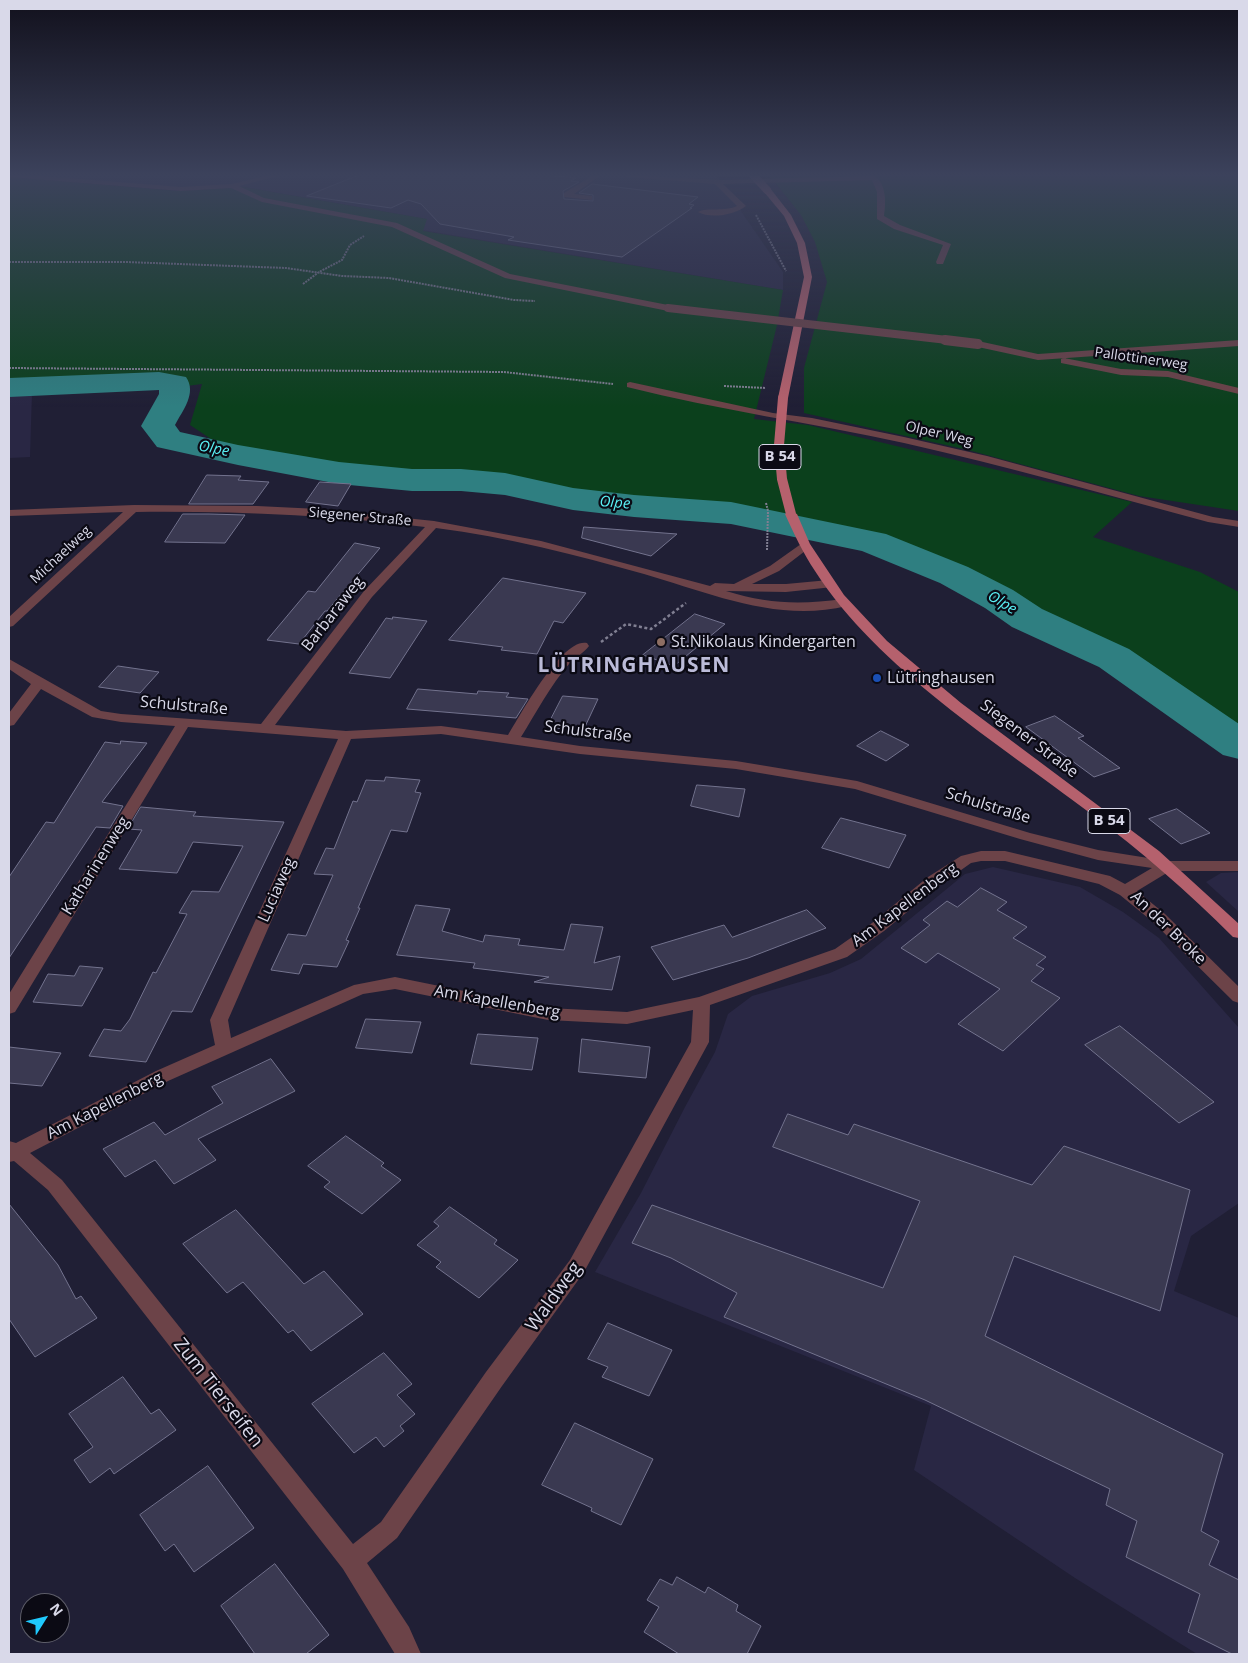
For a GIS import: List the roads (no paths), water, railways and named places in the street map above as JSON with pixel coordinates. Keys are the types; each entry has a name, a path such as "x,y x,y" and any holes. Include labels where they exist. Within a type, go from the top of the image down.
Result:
{"main road":[{"name":"B 54","path":"803,253 808,277 783,398 779,445 782,479 791,514 804,546 843,603"},
{"name":"Siegener Straße","path":"843,603 865,627 915,674 987,731 1142,844 1239,933"}],"street":[{"path":"458,253 508,276 626,301 668,308 978,344 1038,357 1239,343"},
{"path":"940,262 944,253"},
{"name":"Pallottinerweg","path":"1038,357 1121,372 1168,374 1239,391"},
{"name":"Olper Weg","path":"630,385 774,416 812,421 904,440 987,459 1212,520 1239,524"},
{"name":"Siegener Straße","path":"9,513 134,508 222,509 318,512 434,524 504,536 563,549 703,587 741,600 771,606 797,608 843,603"},
{"name":"Michaelweg","path":"9,624 134,508"},
{"name":"Barbaraweg","path":"264,730 368,594 434,524"},
{"path":"728,587 764,575 784,563 804,546"},
{"name":"Siegener Straße","path":"703,587 786,588 829,584"},
{"path":"512,740 564,661 576,649 583,646"},
{"name":"Schulstraße","path":"9,663 39,683 97,714 121,718 346,735 441,730 580,750 736,765 857,785 1098,855 1167,866 1225,864 1239,866"},
{"path":"9,722 39,683"},
{"name":"Katharinenweg","path":"9,1008 183,724"},
{"name":"Luciaweg","path":"224,1047 219,1020 346,735"},
{"name":"Am Kapellenberg","path":"11,1152 224,1047 360,989 395,983 548,1014 627,1018 702,1002 841,952 878,927 934,881 966,859 981,856 1005,856 1104,880 1126,892"},
{"name":"An der Broke","path":"1167,866 1126,892 1159,918 1239,997"},
{"name":"Waldweg","path":"351,1561 389,1530 494,1379 577,1266 700,1042 702,1002"},
{"name":"Zum Tierseifen","path":"11,1152 56,1185 351,1561 400,1636 408,1654"}],"waterway":[{"name":"Olpe","path":"9,388 159,381 175,384 175,394 158,426 169,440 238,455 339,473 412,480 461,480 505,484 573,499 634,506 731,513 873,542 954,575 999,599 1027,618 1114,658 1239,745"}],"place":[{"name":"St.Nikolaus Kindergarten","path":"661,642"},
{"name":"Lütringhausen","path":"877,678"}],"district":[{"name":"LÜTRINGHAUSEN","path":"634,666"}]}
